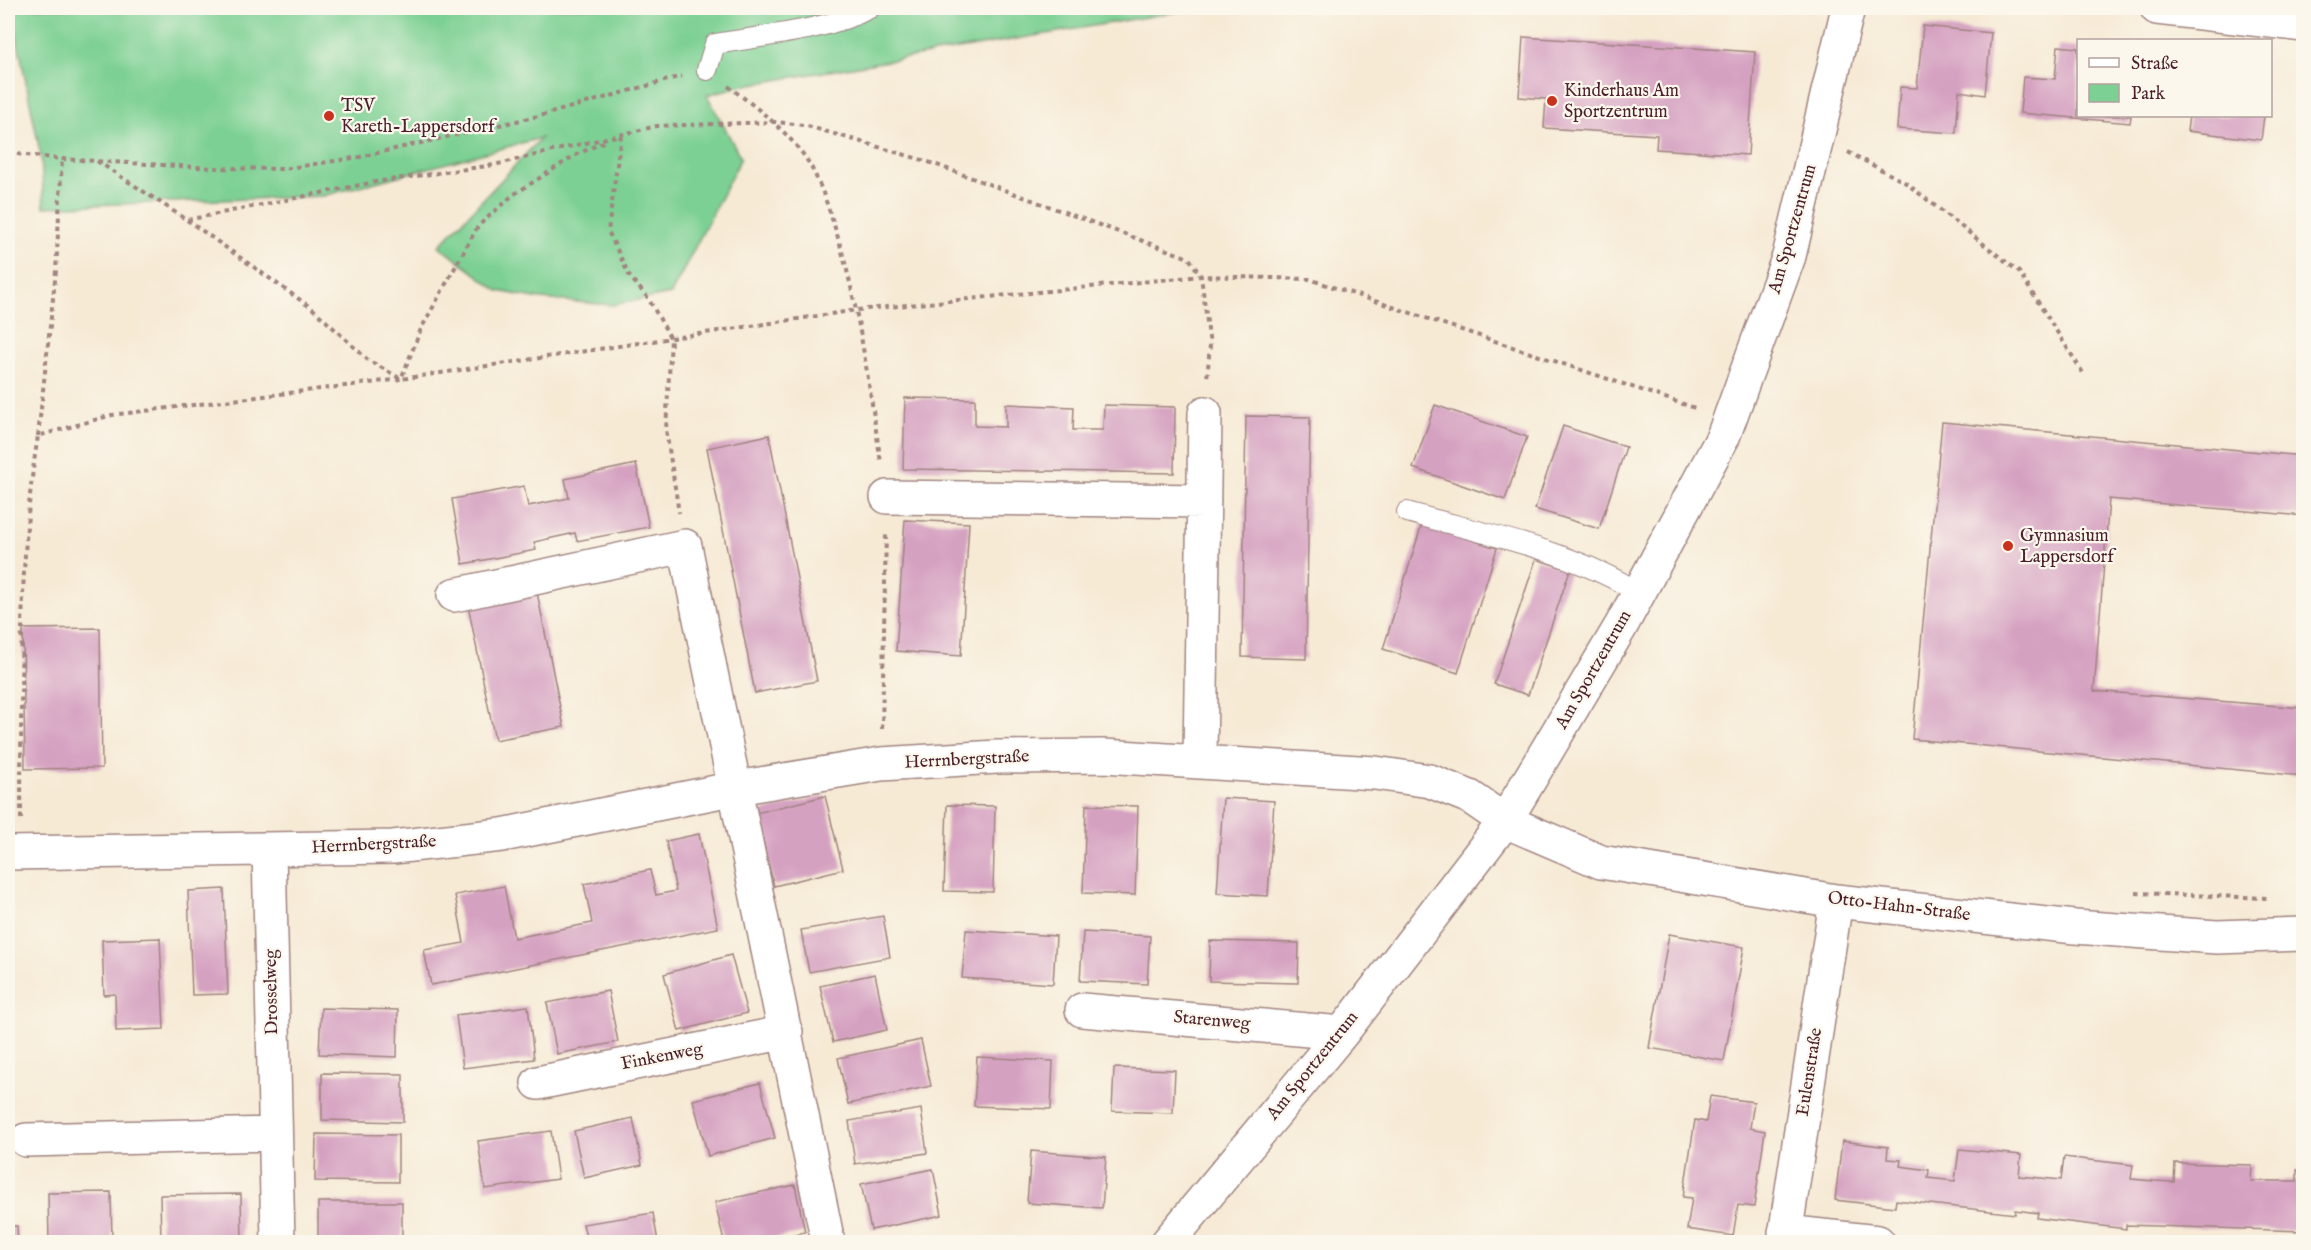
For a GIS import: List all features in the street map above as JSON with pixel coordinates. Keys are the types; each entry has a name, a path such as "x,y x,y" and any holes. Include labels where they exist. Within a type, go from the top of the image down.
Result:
{"street":[{"name":"Am Sportzentrum","path":"1168,1242 1342,1033 1505,821 1639,593 1723,437 1789,256 1848,8"},
{"path":"2157,8 2304,25"},
{"path":"1200,760 1204,413"},
{"path":"887,497 1203,501"},
{"path":"454,595 685,546 828,1242"},
{"name":"Herrnbergstraße","path":"14,852 393,847 502,835 736,788 881,764 997,757 1104,756 1200,760 1374,773 1431,780 1470,797 1505,821"},
{"name":"Otto-Hahn-Straße","path":"1505,821 1601,862 1836,901 2075,927 2217,937 2304,934"},
{"name":"Drosselweg","path":"269,849 278,1242"},
{"name":"Eulenstraße","path":"1785,1237 1836,901"},
{"name":"Starenweg","path":"1082,1010 1342,1033"},
{"name":"Finkenweg","path":"538,1083 786,1032"},
{"path":"26,1140 275,1134"},
{"path":"1785,1237 1878,1242"}],"lane":[{"path":"707,70 715,44 813,27 851,18 870,8"},
{"path":"1407,512 1536,549 1612,576 1639,593"}],"path":[{"path":"8,153 62,159 213,168 283,169 360,156 547,114 707,70 775,122 806,159 827,204 846,261 857,310 887,497 881,764"},
{"path":"187,220 375,182 494,165 657,126 775,122 804,125 926,160 1189,258 1201,276 1210,345 1204,413"},
{"path":"621,135 608,231 630,276 648,298 671,339 666,430 685,546"},
{"path":"1818,136 1906,183 2019,272 2085,376"},
{"path":"401,379 421,329 478,225 513,195 574,156 611,138"},
{"path":"14,852 22,573 30,483 38,436 56,271 62,159"},
{"path":"96,161 187,220 313,309 368,360 401,379"},
{"path":"38,436 112,415 401,379 857,310 1201,276 1309,279 1730,420"}],"green space":[{"name":"TSV Kareth-Lappersdorf","path":"11,8 1199,8 740,86 707,95 741,158 671,294 612,305 540,299 498,291 439,246 541,138 323,196 44,207 41,157"}],"building":[{"path":"1923,26 1991,33 1985,95 1959,91 1956,133 1897,129 1900,87 1917,88"},
{"path":"1523,37 1755,52 1748,155 1656,149 1657,135 1544,128 1546,99 1519,97"},
{"path":"2058,46 2077,48 2077,117 2131,117 2130,123 2020,113 2023,77 2055,79"},
{"path":"2301,60 2304,60 2304,104 2299,104"},
{"path":"2189,117 2264,117 2261,140 2187,131"},
{"path":"905,398 975,399 975,426 1006,427 1006,404 1074,407 1073,430 1103,430 1104,405 1175,407 1174,473 903,469"},
{"path":"1435,405 1527,437 1505,500 1413,468"},
{"path":"1246,416 1310,417 1306,659 1242,657"},
{"name":"Gymnasium Lappersdorf","path":"1942,422 2304,456 2304,516 2109,499 2094,691 2304,708 2304,776 1912,739"},
{"path":"1563,426 1626,447 1599,529 1535,509"},
{"path":"769,435 817,681 755,693 707,448"},
{"path":"636,464 649,527 577,541 575,533 534,542 536,550 463,564 452,499 524,486 528,506 569,498 565,479"},
{"path":"905,520 969,523 961,656 896,651"},
{"path":"1422,524 1497,548 1458,673 1383,649"},
{"path":"1536,559 1570,570 1528,695 1494,684"},
{"path":"537,592 564,727 495,740 468,605"},
{"path":"100,628 102,768 25,769 23,629"},
{"path":"825,796 843,869 774,886 756,813"},
{"path":"1223,798 1274,801 1268,896 1217,893"},
{"path":"947,805 995,806 993,892 944,891"},
{"path":"1086,805 1138,806 1135,895 1083,893"},
{"path":"699,834 718,928 431,985 424,950 464,943 455,895 504,886 514,938 592,923 584,884 650,870 656,895 676,891 666,841"},
{"path":"224,889 228,994 192,995 188,891"},
{"path":"883,916 890,957 809,972 801,930"},
{"path":"966,930 1056,936 1053,984 962,978"},
{"path":"1083,932 1150,936 1147,984 1080,981"},
{"path":"1669,934 1744,947 1724,1061 1649,1048"},
{"path":"160,938 164,1029 116,1031 115,994 104,995 102,940"},
{"path":"1210,941 1299,943 1298,983 1209,981"},
{"path":"731,955 747,1013 679,1031 664,974"},
{"path":"875,974 887,1030 833,1042 820,986"},
{"path":"608,991 618,1042 557,1054 547,1003"},
{"path":"528,1006 534,1059 463,1068 456,1015"},
{"path":"321,1008 398,1010 397,1057 319,1054"},
{"path":"921,1040 931,1086 848,1104 838,1058"},
{"path":"977,1057 1053,1061 1051,1109 974,1106"},
{"path":"1114,1068 1175,1070 1173,1113 1112,1111"},
{"path":"322,1073 403,1074 403,1122 322,1120"},
{"path":"760,1083 775,1138 708,1156 693,1100"},
{"path":"1710,1096 1754,1102 1750,1128 1765,1131 1754,1207 1738,1205 1733,1236 1687,1229 1692,1198 1683,1197 1695,1120 1706,1122"},
{"path":"921,1109 927,1153 855,1164 849,1121"},
{"path":"633,1118 642,1165 584,1178 574,1131"},
{"path":"551,1131 558,1179 485,1189 478,1141"},
{"path":"316,1134 398,1135 398,1182 315,1181"},
{"path":"1842,1141 1888,1147 1887,1159 1901,1160 1900,1166 1929,1170 1928,1178 1955,1181 1959,1149 2021,1155 2019,1176 2061,1180 2064,1157 2133,1165 2131,1179 2154,1181 2174,1182 2175,1163 2252,1165 2251,1181 2297,1181 2297,1170 2304,1170 2304,1231 2126,1225 2126,1229 2037,1218 2038,1213 2015,1210 2015,1214 1896,1200 1895,1207 1835,1200"},
{"path":"1031,1151 1106,1157 1102,1208 1027,1203"},
{"path":"933,1169 942,1215 871,1230 861,1184"},
{"path":"795,1185 805,1232 757,1242 724,1242 715,1202"},
{"path":"111,1192 112,1242 49,1242 48,1193"},
{"path":"241,1194 242,1242 161,1242 160,1195"},
{"path":"318,1202 402,1202 402,1242 318,1242"},
{"path":"653,1213 658,1242 587,1242 583,1224"},
{"path":"8,1226 17,1226 18,1242 8,1242"}],"place":[{"name":"Kinderhaus Am Sportzentrum","path":"1552,101"},
{"name":"TSV Kareth-Lappersdorf","path":"329,116"},
{"name":"Gymnasium Lappersdorf","path":"2008,546"}]}
